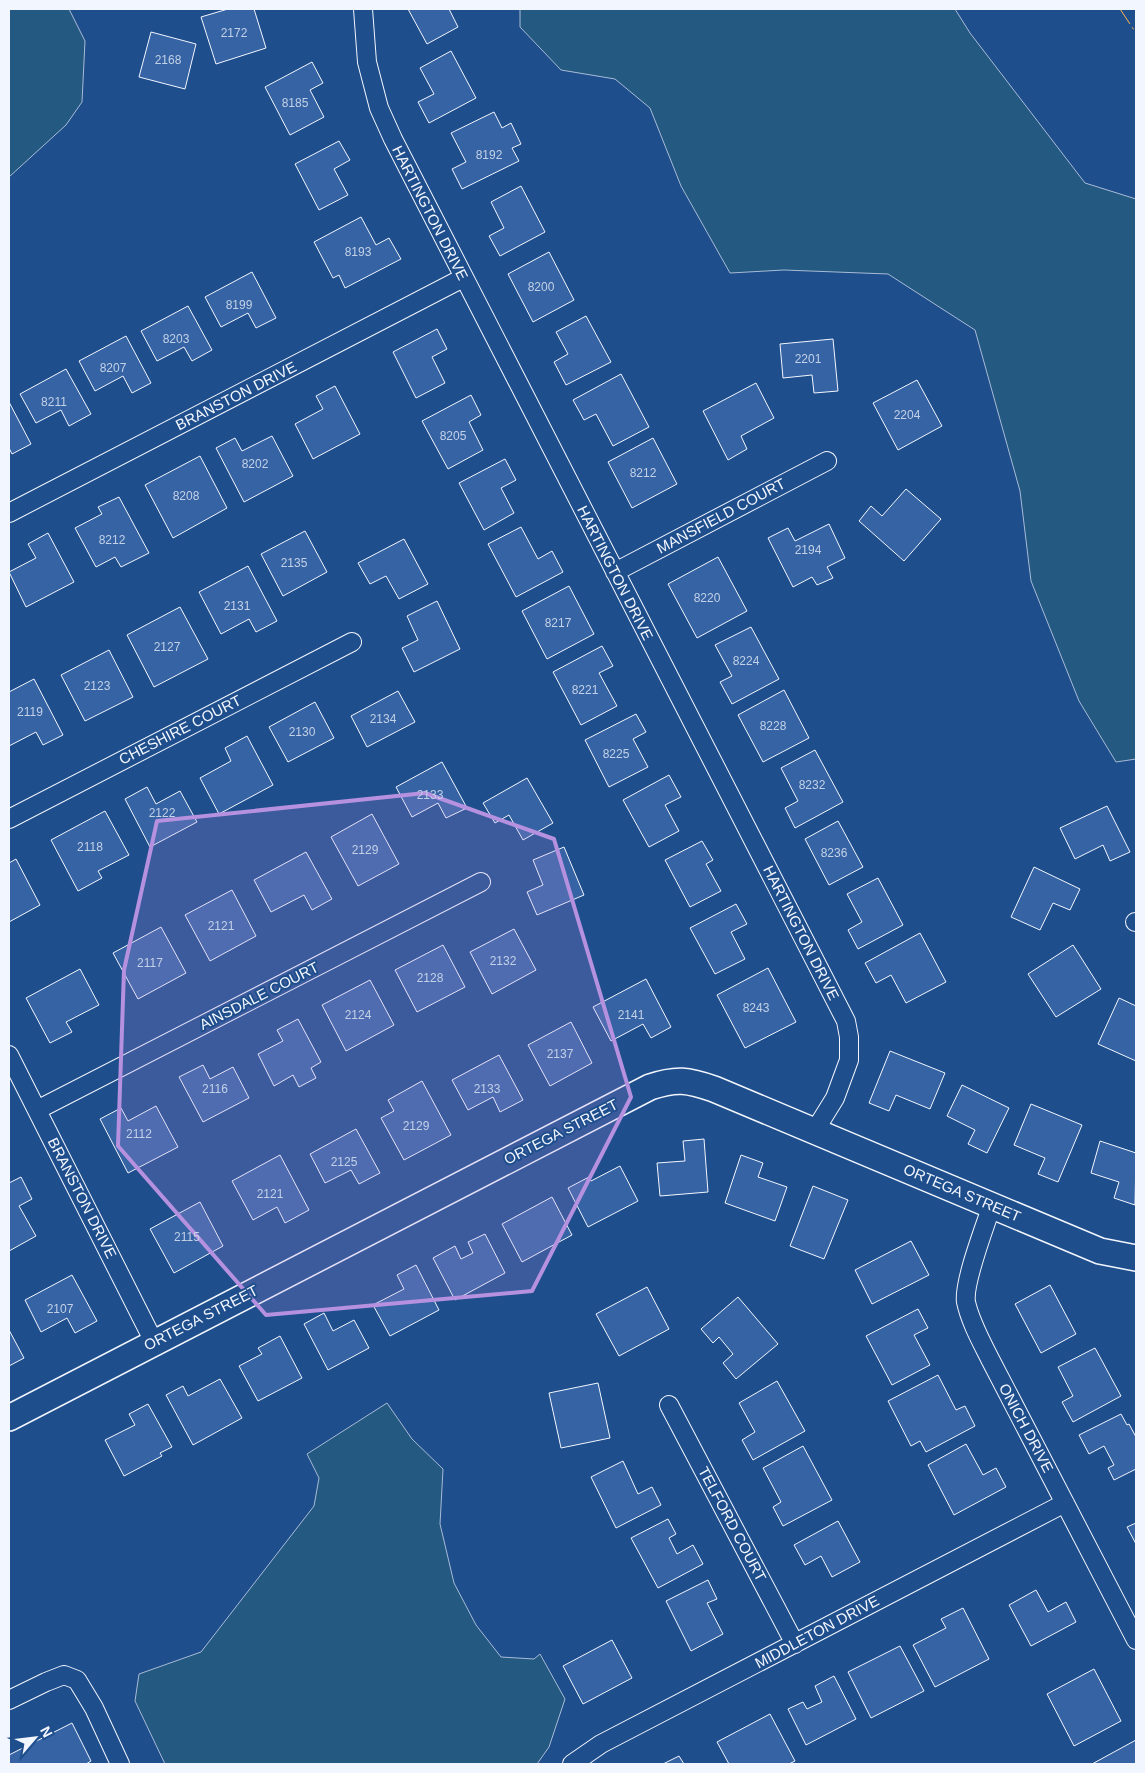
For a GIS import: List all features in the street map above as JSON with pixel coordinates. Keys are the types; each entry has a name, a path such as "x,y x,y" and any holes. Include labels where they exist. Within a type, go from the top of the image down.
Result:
{"street":[{"name":"HARTINGTON DRIVE","path":"363,9 367,62 378,108 463,278 846,1021 849,1037 849,1060 835,1098 814,1132"},
{"name":"BRANSTON DRIVE","path":"9,513 463,278"},
{"name":"MANSFIELD COURT","path":"614,572 827,461"},
{"name":"CHESHIRE COURT","path":"9,819 352,642"},
{"name":"AINSDALE COURT","path":"37,1110 481,882"},
{"name":"BRANSTON DRIVE","path":"9,1055 154,1342"},
{"name":"ORTEGA STREET","path":"9,1418 650,1087 669,1081 691,1081 714,1089 1100,1251 1136,1258"},
{"name":"ONICH DRIVE","path":"992,1205 970,1274 966,1301 975,1327 990,1359 1136,1640"},
{"name":"TELFORD COURT","path":"669,1405 795,1644"},
{"name":"MIDDLETON DRIVE","path":"572,1764 601,1744 1065,1503"},
{"path":"9,1700 64,1675 77,1680 94,1708 120,1764"}],"highlighted area":[{"path":"425,793 554,839 631,1097 532,1291 266,1315 118,1146 124,970 157,821"}],"shaded area":[{"path":"9,9 69,9 85,41 82,102 66,125 9,177"},
{"path":"520,9 955,9 970,33 1085,183 1136,199 1136,759 1116,762 1079,701 1031,581 1020,491 975,330 888,274 784,270 730,273 681,186 650,108 615,79 561,70 520,27"},
{"path":"387,1403 412,1439 443,1469 440,1524 454,1583 476,1625 501,1657 534,1659 540,1654 565,1699 549,1747 537,1764 165,1764 135,1701 139,1674 201,1652 314,1506 319,1478 307,1454"}],"building":[{"path":"228,9 254,9 266,48 216,64 201,17"},
{"path":"408,9 449,9 458,27 427,44"},
{"path":"151,32 196,44 185,89 139,77"},
{"path":"451,51 476,98 429,123 418,102 434,94 420,68"},
{"path":"312,62 323,83 310,90 324,117 290,135 265,87"},
{"path":"494,112 502,128 511,123 521,144 512,148 519,161 462,189 452,169 466,162 451,133"},
{"path":"339,141 350,160 334,169 348,195 319,210 295,164"},
{"path":"521,186 545,232 500,256 489,236 504,228 491,202"},
{"path":"361,217 376,245 389,238 401,259 345,288 339,275 333,278 314,242"},
{"path":"549,252 574,300 533,322 508,274"},
{"path":"252,272 276,318 256,328 248,313 221,327 205,297"},
{"path":"188,306 212,350 192,361 184,347 157,361 141,331"},
{"path":"586,316 611,362 566,385 554,362 568,354 556,332"},
{"path":"437,329 447,349 432,357 445,383 416,398 393,352"},
{"path":"126,336 151,383 132,393 123,376 95,391 79,361"},
{"path":"833,339 838,391 814,393 812,375 783,378 780,344"},
{"path":"66,369 91,414 69,426 61,410 36,423 20,394"},
{"path":"621,374 649,427 613,446 596,414 584,420 573,400"},
{"path":"917,380 942,426 898,450 873,403"},
{"path":"756,383 774,418 741,436 747,449 728,460 703,411"},
{"path":"335,386 360,434 313,459 295,424 323,409 316,396"},
{"path":"471,395 481,415 469,422 483,450 448,469 422,421"},
{"path":"9,402 31,444 12,454 9,448"},
{"path":"272,436 293,476 244,502 216,448 235,438 242,451"},
{"path":"653,438 677,484 632,508 608,462"},
{"path":"200,456 227,508 173,538 145,485"},
{"path":"505,459 516,480 501,488 514,513 484,530 459,483"},
{"path":"906,489 941,519 904,561 859,521 871,506 882,516"},
{"path":"119,497 149,553 121,567 115,557 96,567 75,528 102,514 98,507"},
{"path":"829,524 845,558 827,567 833,578 817,585 812,577 793,587 768,538 788,528 795,541"},
{"path":"521,527 538,559 552,551 563,572 516,597 488,544"},
{"path":"305,531 327,572 283,596 261,554"},
{"path":"48,533 74,582 26,607 9,572 36,558 28,544"},
{"path":"404,539 428,584 399,599 386,576 370,584 358,563"},
{"path":"718,557 747,611 697,638 668,584"},
{"path":"248,566 277,621 256,632 249,619 221,634 199,592"},
{"path":"569,586 594,634 547,659 522,611"},
{"path":"437,601 460,649 414,672 402,648 418,640 407,616"},
{"path":"180,607 208,659 154,687 127,635"},
{"path":"751,627 779,679 732,704 720,682 732,676 715,645"},
{"path":"602,646 613,666 599,673 617,706 581,725 553,672"},
{"path":"109,650 133,697 85,721 61,675"},
{"path":"34,679 63,735 43,745 36,732 9,746 9,692"},
{"path":"784,690 809,738 763,762 738,715"},
{"path":"398,691 415,722 367,747 351,716"},
{"path":"315,702 334,738 288,762 269,727"},
{"path":"636,714 646,732 633,739 648,767 609,787 585,740"},
{"path":"247,736 273,785 219,814 200,778 231,761 225,748"},
{"path":"815,750 843,802 795,828 785,808 798,801 781,768"},
{"path":"442,762 467,808 446,818 438,803 412,817 396,787"},
{"path":"669,775 681,797 665,805 679,831 649,847 623,800"},
{"path":"527,778 553,823 523,840 509,815 495,823 483,803"},
{"path":"147,787 156,804 180,791 197,822 150,847 125,799"},
{"path":"1107,806 1130,852 1110,861 1103,845 1075,859 1060,828"},
{"path":"105,811 129,855 98,871 102,878 78,891 51,840"},
{"path":"372,814 399,864 358,886 331,837"},
{"path":"838,821 863,867 829,885 805,839"},
{"path":"702,841 713,860 706,864 721,891 690,907 665,860"},
{"path":"564,847 584,895 537,915 527,892 543,885 533,860"},
{"path":"306,852 332,899 312,910 304,895 271,912 254,880"},
{"path":"16,859 40,905 9,922 9,863"},
{"path":"1034,867 1080,889 1070,910 1053,903 1040,930 1011,917"},
{"path":"878,878 903,925 858,949 848,930 862,922 847,894"},
{"path":"232,890 256,936 210,961 185,915"},
{"path":"736,904 747,924 731,932 745,959 715,974 690,928"},
{"path":"161,927 186,973 138,999 113,953"},
{"path":"514,929 536,970 492,994 470,952"},
{"path":"920,933 946,982 906,1003 891,975 876,983 865,963"},
{"path":"443,945 465,987 417,1012 395,970"},
{"path":"1073,945 1101,989 1056,1017 1028,974"},
{"path":"768,968 796,1022 745,1048 717,995"},
{"path":"80,969 99,1005 66,1022 72,1032 50,1043 26,998"},
{"path":"646,979 671,1027 651,1038 643,1024 611,1041 593,1007"},
{"path":"370,980 394,1025 346,1051 322,1005"},
{"path":"1119,998 1136,1006 1136,1061 1098,1044"},
{"path":"298,1019 321,1062 311,1068 316,1078 299,1087 293,1075 274,1086 258,1054 283,1041 277,1030"},
{"path":"571,1022 592,1063 550,1086 528,1045"},
{"path":"890,1051 945,1073 930,1109 896,1095 889,1111 869,1103"},
{"path":"499,1055 523,1100 500,1112 493,1097 468,1110 452,1080"},
{"path":"203,1065 210,1079 233,1067 249,1098 203,1122 179,1077"},
{"path":"422,1081 451,1135 404,1160 381,1118 394,1111 388,1100"},
{"path":"962,1085 1009,1108 987,1153 968,1144 975,1130 947,1116"},
{"path":"1031,1104 1082,1125 1058,1182 1038,1174 1045,1158 1014,1145"},
{"path":"156,1106 178,1147 128,1173 100,1119 121,1108 128,1121"},
{"path":"356,1129 380,1173 359,1184 351,1170 325,1183 310,1154"},
{"path":"704,1139 708,1192 660,1196 657,1163 685,1161 683,1141"},
{"path":"1100,1141 1136,1153 1135,1205 1114,1198 1119,1182 1091,1173"},
{"path":"280,1155 309,1210 285,1223 277,1207 253,1220 232,1181"},
{"path":"741,1155 763,1163 758,1177 787,1187 775,1221 725,1203"},
{"path":"620,1166 638,1201 588,1227 568,1188 589,1177 591,1181"},
{"path":"21,1177 32,1199 19,1206 36,1236 9,1251 9,1183"},
{"path":"813,1186 848,1200 824,1259 790,1246"},
{"path":"552,1197 572,1235 522,1262 502,1224"},
{"path":"200,1202 223,1246 174,1273 150,1229"},
{"path":"485,1234 505,1273 455,1300 433,1258 455,1246 461,1259 473,1253 468,1242"},
{"path":"911,1241 929,1275 872,1304 855,1270"},
{"path":"416,1265 439,1310 390,1336 373,1305 404,1289 397,1275"},
{"path":"72,1275 97,1321 75,1333 67,1318 41,1332 25,1300"},
{"path":"1050,1285 1076,1334 1041,1353 1015,1304"},
{"path":"647,1287 669,1329 619,1356 596,1314"},
{"path":"738,1297 778,1344 736,1379 723,1363 733,1354 719,1337 713,1343 701,1329"},
{"path":"918,1309 928,1328 914,1335 930,1365 892,1385 866,1336"},
{"path":"324,1313 333,1331 354,1320 369,1348 328,1370 304,1324"},
{"path":"9,1330 24,1358 9,1366"},
{"path":"280,1336 302,1378 258,1401 239,1366 262,1354 258,1348"},
{"path":"1095,1348 1121,1396 1073,1422 1062,1402 1073,1396 1058,1367"},
{"path":"938,1375 956,1410 965,1406 975,1426 926,1452 920,1441 911,1446 888,1401"},
{"path":"220,1379 242,1418 193,1445 166,1395 183,1386 188,1396"},
{"path":"777,1381 805,1431 753,1460 742,1440 755,1432 739,1403"},
{"path":"598,1383 610,1438 561,1448 549,1393"},
{"path":"148,1404 172,1447 160,1453 162,1456 124,1476 105,1440 135,1425 129,1414"},
{"path":"1121,1414 1136,1437 1136,1469 1114,1480 1108,1468 1114,1465 1104,1446 1089,1454 1079,1435"},
{"path":"966,1444 983,1475 996,1468 1006,1487 954,1515 928,1465"},
{"path":"803,1446 832,1500 783,1526 773,1507 781,1502 763,1468"},
{"path":"623,1461 638,1494 652,1487 661,1505 616,1528 591,1477"},
{"path":"668,1519 676,1534 669,1538 677,1554 693,1545 703,1564 658,1588 631,1538"},
{"path":"838,1521 860,1562 832,1577 821,1556 805,1565 794,1545"},
{"path":"1136,1523 1136,1544 1127,1527"},
{"path":"708,1580 717,1599 707,1603 723,1634 691,1651 666,1601"},
{"path":"1036,1590 1048,1612 1066,1602 1076,1622 1031,1646 1009,1605"},
{"path":"963,1608 989,1659 935,1687 913,1645 946,1628 941,1619"},
{"path":"612,1640 632,1678 583,1704 563,1666"},
{"path":"900,1646 924,1691 871,1718 848,1672"},
{"path":"1094,1669 1121,1721 1074,1746 1047,1694"},
{"path":"834,1676 856,1719 806,1745 788,1709 803,1702 807,1709 822,1702 815,1686"},
{"path":"770,1714 795,1761 789,1764 729,1764 717,1742"},
{"path":"72,1723 91,1761 86,1764 9,1764 9,1755"},
{"path":"1136,1740 1136,1764 1092,1764"},
{"path":"679,1756 684,1764 663,1764"}],"power":[{"path":"1120,9 1136,33"}]}
